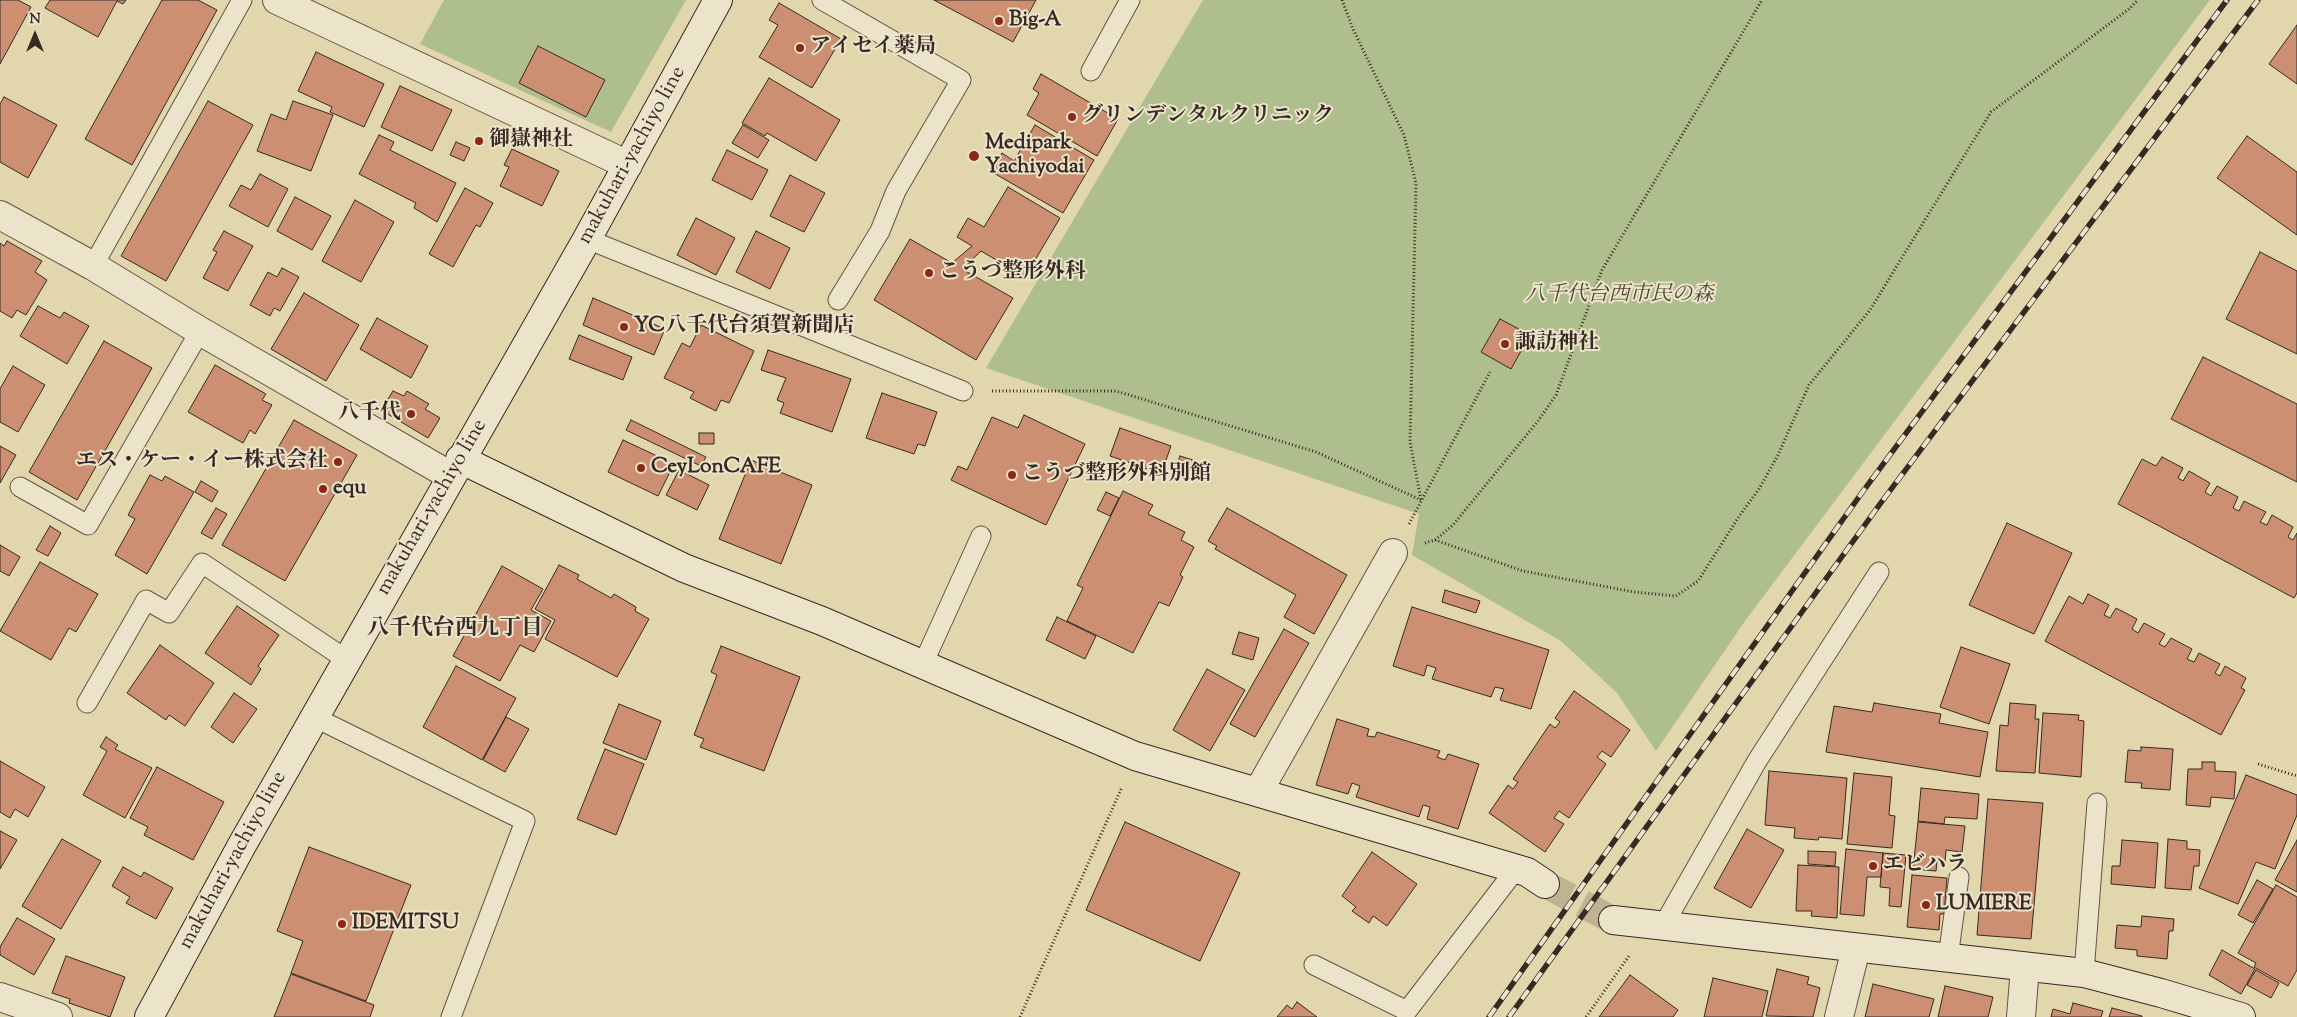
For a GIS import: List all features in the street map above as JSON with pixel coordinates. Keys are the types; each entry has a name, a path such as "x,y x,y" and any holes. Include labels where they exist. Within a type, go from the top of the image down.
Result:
{"street":[{"path":"277,0 628,165"},
{"name":"makuhari-yachiyo line","path":"149,1017 314,717 588,239 718,0"},
{"path":"0,215 93,266 200,331 456,468 684,568 822,621 1135,756 1528,872 1545,884"},
{"path":"1258,792 1393,553"},
{"path":"1613,920 2084,973 2242,1017"},
{"path":"1839,1017 1856,948"},
{"path":"2021,1017 2025,967"},
{"path":"0,997 58,1017"}],"lane":[{"path":"93,266 242,0"},
{"path":"822,0 961,80 896,191 880,231 838,300"},
{"path":"1091,71 1130,0"},
{"path":"588,239 963,391"},
{"path":"20,487 88,525 200,331"},
{"path":"923,664 981,536"},
{"path":"87,703 146,600 169,613 202,563 347,660"},
{"path":"1657,925 1757,761 1879,572"},
{"path":"314,717 525,821 451,1017"},
{"path":"2084,973 2097,803"},
{"path":"1314,965 1407,1011 1516,869"},
{"path":"1948,958 1959,877"}],"path":[{"path":"1342,0 1353,29 1404,134 1416,183 1410,442 1421,500"},
{"path":"1762,0 1602,270 1556,394 1538,421 1453,525 1435,540 1523,571 1634,592 1676,596 1698,581 1759,489 1778,455 1809,385 1870,310 1991,112 2129,9 2138,0"},
{"path":"1393,553 1490,372"},
{"path":"963,391 1116,391 1316,452 1421,500"},
{"path":"1020,1017 1135,756"},
{"path":"2258,764 2297,776"},
{"path":"1586,1017 1657,925"}],"green space":[{"path":"444,0 686,0 611,132 420,44"},
{"name":"八千代台西市民の森","path":"1203,0 2210,0 1745,621 1656,751 1617,693 1561,641 1412,555 1419,514 986,368"}],"building":[{"path":"0,0 18,0 31,7 0,64"},
{"path":"50,0 126,0 123,4 117,1 98,37 45,8"},
{"path":"162,0 198,0 217,10 132,165 85,139"},
{"name":"Big-A","path":"934,0 1036,0 1013,42"},
{"name":"アイセイ薬局","path":"779,3 841,39 812,88 759,57 778,25 769,20"},
{"path":"2297,25 2297,84 2269,64"},
{"path":"538,46 605,80 586,117 519,83"},
{"path":"316,52 384,84 364,127 330,112 332,107 298,91"},
{"name":"グリンデンタルクリニック","path":"1041,74 1118,119 1097,156 1027,115 1039,93 1033,89"},
{"path":"769,78 840,120 816,161 767,133 765,136 742,123"},
{"path":"400,86 452,110 432,151 381,127"},
{"path":"4,97 57,125 28,178 0,162 0,104"},
{"path":"208,101 253,125 166,281 121,256"},
{"path":"293,101 333,115 311,171 257,151 271,114 286,120"},
{"path":"743,125 769,140 758,158 732,143"},
{"path":"1035,125 1094,160 1063,213 992,172 1002,153 1014,161"},
{"path":"379,135 394,142 390,150 456,183 437,222 414,208 416,203 359,174"},
{"path":"2247,136 2297,172 2297,235 2217,178"},
{"path":"456,142 470,148 464,161 450,155"},
{"path":"512,149 559,171 542,206 500,186 509,167 504,165"},
{"path":"727,150 768,170 752,200 712,180"},
{"path":"260,174 288,189 268,227 229,206 241,185 251,190"},
{"path":"790,175 825,193 804,232 770,216"},
{"name":"こうづ整形外科","path":"1008,187 1060,218 1025,277 981,251 962,269 1013,298 976,360 874,300 910,239 952,263 972,246 957,237 968,218 984,227"},
{"path":"465,188 493,203 480,227 476,225 453,267 429,254"},
{"path":"295,197 331,216 312,250 277,231"},
{"path":"355,200 394,222 361,282 322,261"},
{"path":"696,218 735,238 716,275 677,255"},
{"path":"224,231 253,246 228,291 203,278 217,252 213,250"},
{"path":"756,231 790,248 770,289 736,272"},
{"path":"7,241 42,261 35,272 47,280 26,315 17,310 12,318 0,311 0,243 4,246"},
{"path":"2260,252 2297,271 2297,354 2226,319"},
{"path":"282,268 299,277 280,311 274,308 270,316 250,305 268,272 277,277"},
{"path":"304,293 359,325 326,381 271,349"},
{"name":"YC八千代台須賀新聞店","path":"593,298 665,329 654,355 583,325"},
{"path":"38,306 60,318 64,312 89,326 67,364 20,336"},
{"path":"377,318 428,346 411,378 360,349"},
{"name":"諏訪神社","path":"1500,319 1530,335 1511,369 1481,352"},
{"path":"701,325 754,351 729,403 721,400 716,411 690,398 694,392 664,378 682,343 690,347"},
{"path":"579,335 632,357 623,380 569,359"},
{"path":"104,341 152,368 77,500 29,472"},
{"path":"768,350 851,379 832,432 780,413 784,403 777,400 786,378 761,370"},
{"path":"2203,357 2297,404 2297,482 2171,419"},
{"path":"215,365 266,394 262,400 272,405 255,434 250,430 243,443 188,412"},
{"path":"13,366 45,385 18,432 0,422 0,389"},
{"name":"八千代","path":"393,391 404,396 407,391 429,404 425,409 440,418 428,438 381,410"},
{"path":"882,393 937,412 925,446 918,444 914,454 866,438"},
{"name":"こうづ整形外科別館","path":"1024,415 1085,444 1046,525 951,480 958,466 967,470 992,417 1018,428"},
{"path":"294,420 357,455 285,581 222,545"},
{"path":"631,420 706,457 701,466 626,430"},
{"path":"1120,428 1171,446 1161,474 1110,456"},
{"path":"699,433 714,433 714,444 699,444"},
{"name":"CeyLonCAFE","path":"623,440 674,464 658,496 608,472"},
{"path":"0,446 16,455 0,483"},
{"path":"1180,456 1199,462 1193,479 1174,472"},
{"path":"2162,457 2183,468 2178,478 2183,481 2189,471 2210,483 2205,492 2211,496 2217,486 2238,497 2233,508 2239,511 2244,501 2266,512 2260,522 2267,525 2272,515 2293,527 2288,537 2293,540 2297,533 2297,593 2294,598 2118,504 2142,459 2156,466"},
{"path":"751,460 812,485 781,564 719,539"},
{"path":"679,470 709,485 697,510 666,495"},
{"path":"150,475 162,481 165,476 194,492 147,574 115,555 135,519 128,515"},
{"path":"201,481 218,491 212,502 195,492"},
{"path":"1123,491 1153,505 1148,514 1185,532 1181,540 1194,547 1180,575 1183,577 1169,606 1159,602 1133,653 1067,621 1083,588 1077,585"},
{"path":"1106,492 1119,498 1110,516 1097,510"},
{"path":"216,508 227,514 212,539 201,533"},
{"path":"1227,508 1347,575 1314,634 1284,617 1296,595 1215,549 1217,546 1208,541"},
{"path":"2007,523 2072,553 2034,634 1969,605"},
{"path":"50,526 61,533 48,556 36,550"},
{"path":"0,545 20,557 9,576 0,571"},
{"path":"40,562 98,594 76,632 69,628 51,660 0,631"},
{"path":"559,565 579,575 577,579 611,598 614,594 636,607 635,611 649,619 617,677 545,639 555,620 535,609"},
{"path":"502,566 543,589 531,610 551,621 534,652 520,645 500,681 453,656"},
{"path":"1445,590 1480,601 1476,613 1442,602"},
{"path":"2088,594 2109,605 2104,615 2110,618 2116,608 2137,619 2132,629 2138,633 2144,623 2165,634 2159,644 2165,647 2171,638 2192,649 2187,659 2194,662 2199,653 2220,664 2215,673 2220,676 2225,666 2246,678 2241,688 2245,690 2221,735 2045,641 2069,596 2083,604"},
{"path":"237,606 279,635 258,666 261,669 251,685 205,653"},
{"path":"1412,607 1549,650 1531,709 1500,700 1504,689 1495,687 1491,697 1432,679 1436,668 1427,665 1424,676 1393,666"},
{"path":"1057,617 1096,636 1085,659 1046,640"},
{"path":"1284,629 1309,643 1255,737 1230,724"},
{"path":"1239,632 1259,638 1253,660 1232,654"},
{"path":"160,645 214,683 185,726 169,715 166,720 127,693"},
{"path":"721,646 800,677 764,771 700,747 704,739 694,735 717,675 711,672"},
{"path":"1961,647 2010,664 1989,724 1940,707"},
{"path":"456,666 516,698 482,760 423,727"},
{"path":"1207,669 1245,690 1210,751 1173,730"},
{"path":"1574,691 1630,730 1611,757 1602,751 1597,757 1606,764 1569,818 1559,811 1554,818 1564,824 1545,852 1489,813 1508,785 1513,789 1518,782 1513,779 1550,724 1555,728 1560,722 1555,718"},
{"path":"234,693 257,709 233,743 211,727"},
{"path":"1874,703 1941,714 1939,723 1988,732 1980,777 1826,752 1834,706 1872,712"},
{"path":"2010,703 2036,705 2035,719 2039,719 2035,773 1996,771 2000,725 2008,726"},
{"path":"619,704 661,721 646,760 603,743"},
{"path":"2043,713 2079,715 2078,720 2084,721 2081,777 2039,773"},
{"path":"506,717 529,729 505,772 483,760"},
{"path":"1337,719 1369,729 1367,736 1375,737 1377,732 1440,751 1437,757 1445,760 1448,754 1479,764 1458,829 1427,819 1430,807 1423,805 1419,817 1356,797 1360,786 1352,783 1348,794 1316,785"},
{"path":"106,737 118,745 115,749 152,768 125,818 83,795 107,751 100,747"},
{"path":"2141,747 2173,749 2170,790 2141,788 2142,783 2125,782 2128,750 2141,751"},
{"path":"605,749 644,764 616,835 577,819"},
{"path":"0,761 45,787 28,817 15,809 10,818 0,812"},
{"path":"2202,762 2215,762 2215,771 2236,772 2234,799 2211,797 2210,807 2186,805 2188,769 2202,769"},
{"path":"157,767 224,802 193,860 144,835 148,827 130,818"},
{"path":"1769,771 1847,778 1842,839 1819,837 1818,840 1794,838 1795,828 1765,825"},
{"path":"1854,773 1892,777 1889,815 1895,816 1892,848 1847,844"},
{"path":"2246,775 2297,795 2297,815 2275,869 2256,862 2238,904 2199,888"},
{"path":"1921,788 1979,794 1977,819 1945,817 1944,824 1918,821"},
{"path":"1988,799 2043,803 2031,939 1977,935"},
{"path":"1125,822 1240,873 1200,961 1086,910"},
{"path":"1918,822 1965,826 1962,852 1946,850 1945,862 1937,861 1936,871 1913,869"},
{"path":"1747,829 1784,850 1751,908 1714,888"},
{"path":"0,831 17,840 0,869"},
{"path":"62,839 101,861 61,929 22,906"},
{"path":"2168,839 2187,841 2187,849 2200,850 2199,866 2194,866 2191,890 2165,888"},
{"path":"2122,840 2158,843 2155,888 2111,884 2112,866 2120,866"},
{"path":"2297,840 2297,892 2275,880"},
{"path":"309,847 411,885 366,1001 291,973 303,941 277,931"},
{"path":"1846,849 1883,853 1881,877 1867,877 1864,916 1840,914"},
{"path":"1808,851 1836,852 1835,866 1808,864"},
{"path":"1372,852 1417,884 1387,926 1373,916 1369,923 1352,911 1356,907 1342,896"},
{"path":"1883,853 1906,855 1901,907 1889,906 1890,888 1880,887"},
{"path":"1798,865 1839,867 1837,918 1811,916 1812,911 1796,911"},
{"path":"123,867 141,877 144,872 173,888 156,919 126,903 130,897 112,886"},
{"path":"1912,875 1947,878 1944,914 1940,914 1939,930 1907,927"},
{"path":"2257,880 2273,889 2253,923 2238,915"},
{"path":"2276,885 2297,897 2297,970 2288,986 2254,967 2256,963 2238,953"},
{"path":"2142,916 2174,919 2173,931 2169,931 2167,959 2137,956 2137,950 2115,948 2117,925 2141,927"},
{"path":"17,918 55,939 34,975 0,955 0,947"},
{"path":"2222,950 2255,969 2241,994 2209,975"},
{"path":"66,956 125,977 110,1017 69,1003 70,999 52,993"},
{"path":"1777,969 1809,977 1807,984 1820,988 1813,1017 1766,1016"},
{"path":"2256,970 2279,983 2271,998 2247,985"},
{"path":"291,974 374,1005 370,1017 274,1017"},
{"path":"1630,975 1678,1010 1673,1017 1599,1017"},
{"path":"1713,978 1768,991 1762,1017 1704,1017"},
{"path":"1873,984 1934,999 1929,1017 1865,1017"},
{"path":"1945,986 1993,997 1988,1017 1938,1017"},
{"path":"1297,1002 1317,1017 1277,1017 1287,1005 1292,1009"},
{"path":"2073,1003 2103,1011 2101,1017 2051,1017 2053,1009 2070,1014"},
{"path":"2112,1008 2142,1016 2142,1017 2109,1017"}],"tunnel":[{"path":"1545,884 1613,920"}],"railway":[{"path":"1489,1017 1861,494 2227,0"},
{"path":"1509,1017 1880,504 2258,0"}],"place":[{"name":"Big-A","path":"999,21"},
{"name":"アイセイ薬局","path":"800,48"},
{"name":"グリンデンタルクリニック","path":"1072,117"},
{"name":"御嶽神社","path":"479,141"},
{"name":"Medipark Yachiyodai","path":"974,156"},
{"name":"こうづ整形外科","path":"929,273"},
{"name":"YC八千代台須賀新聞店","path":"624,327"},
{"name":"諏訪神社","path":"1505,344"},
{"name":"八千代","path":"411,414"},
{"name":"エス・ケー・イー株式会社","path":"338,462"},
{"name":"CeyLonCAFE","path":"641,468"},
{"name":"こうづ整形外科別館","path":"1012,475"},
{"name":"equ","path":"323,489"},
{"name":"エビハラ","path":"1873,866"},
{"name":"LUMIERE","path":"1926,905"},
{"name":"IDEMITSU","path":"342,924"}],"district":[{"name":"八千代台西九丁目","path":"455,630"}]}
